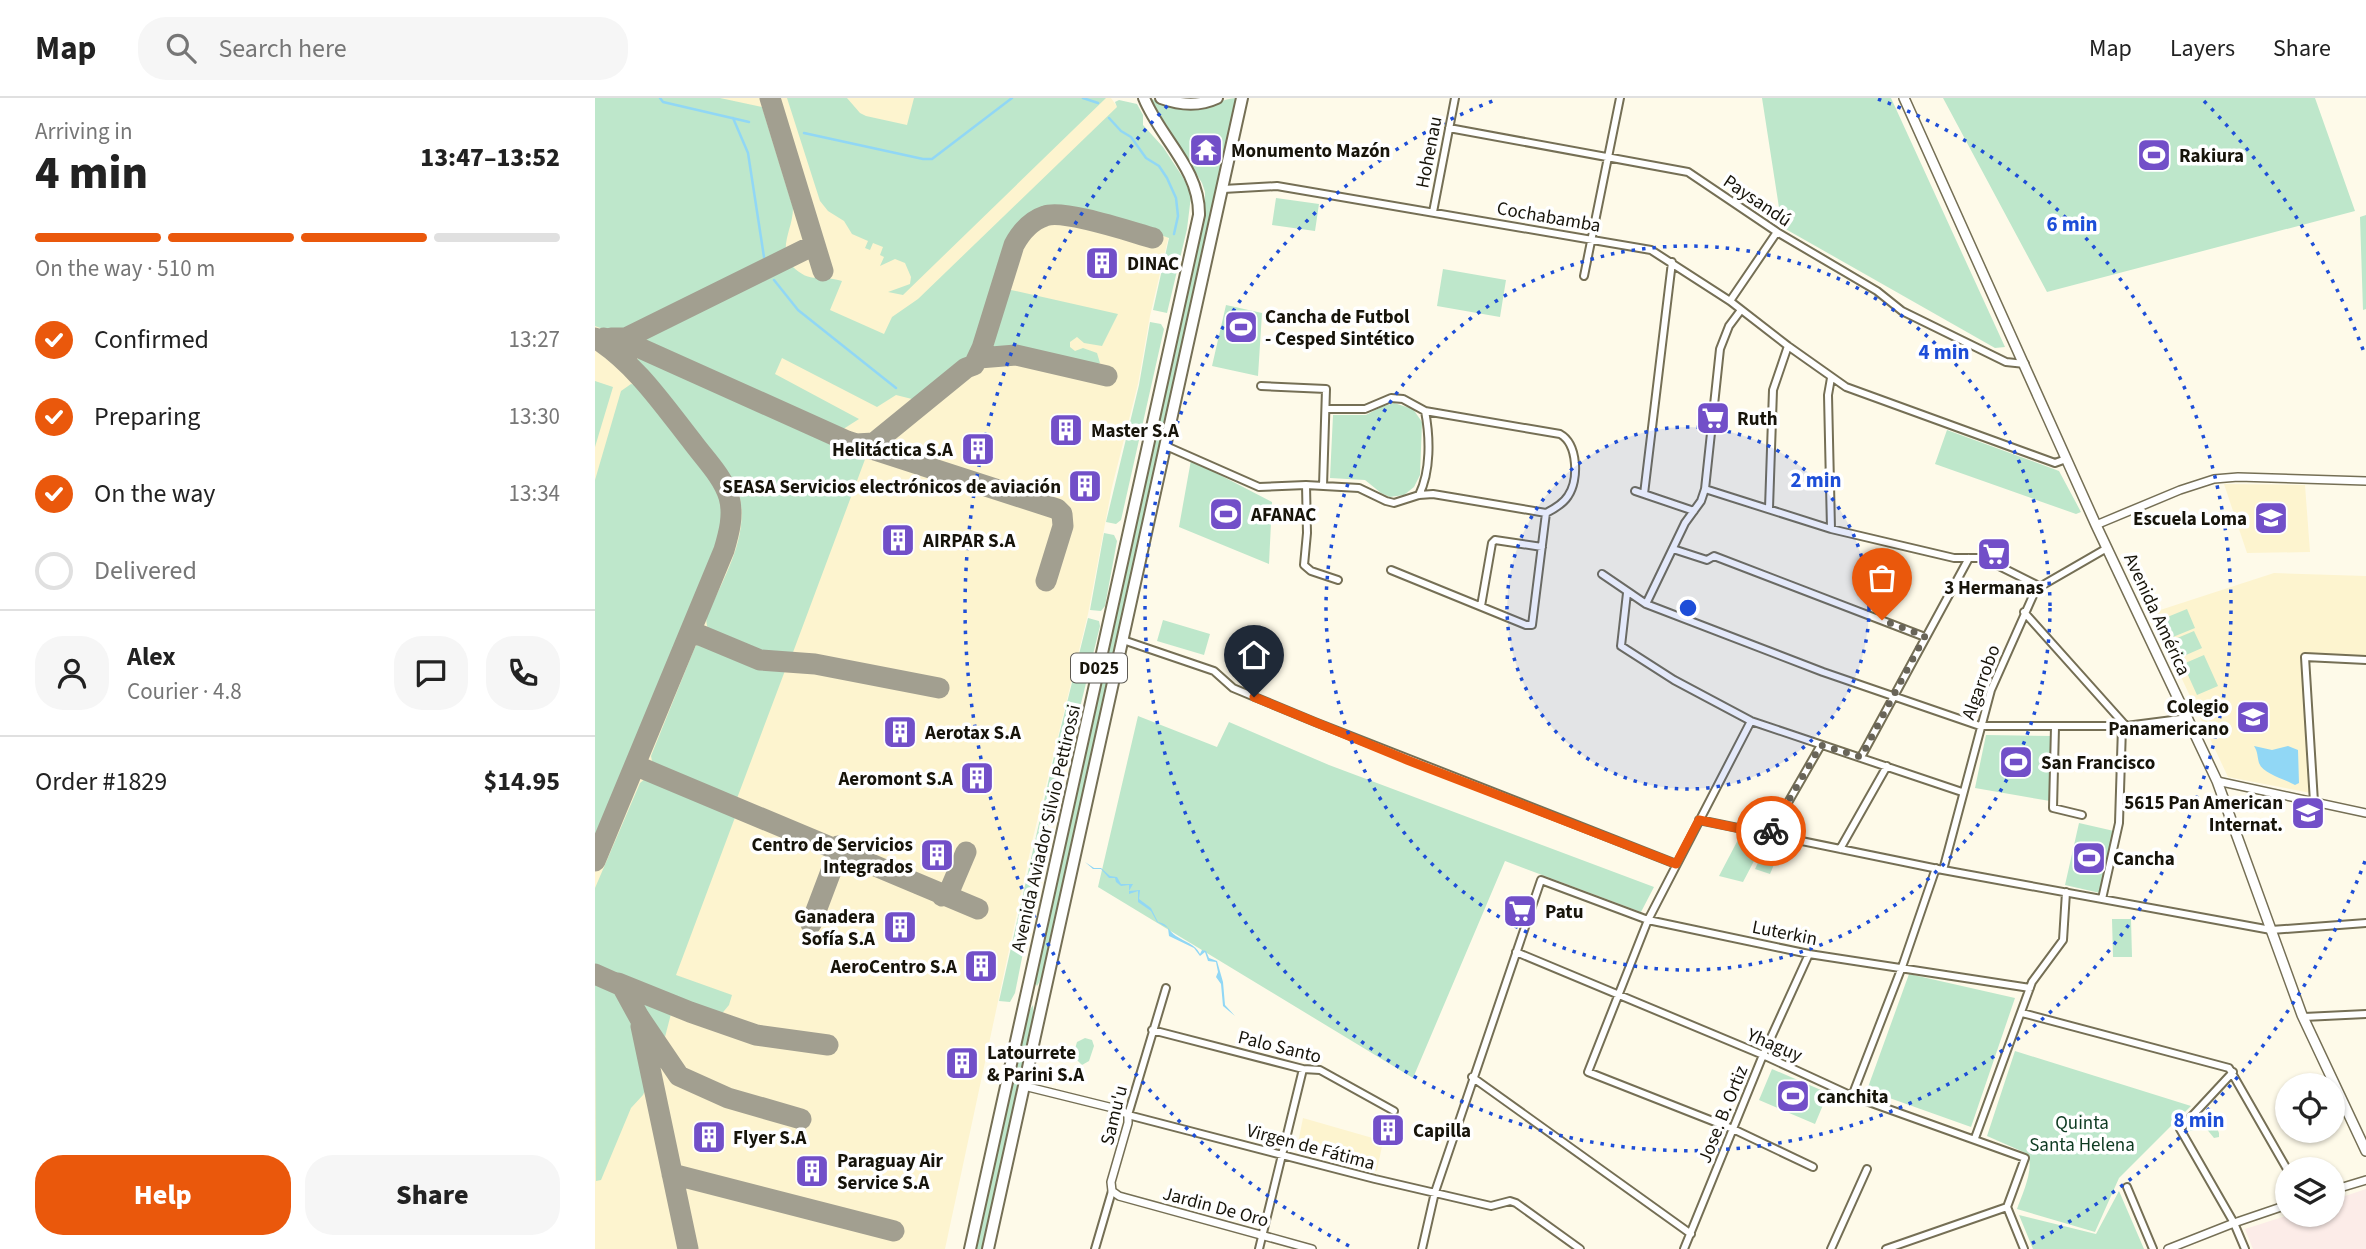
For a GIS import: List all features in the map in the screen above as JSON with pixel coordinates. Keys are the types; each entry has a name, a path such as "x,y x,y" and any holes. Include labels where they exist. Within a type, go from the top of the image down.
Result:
{"highway":[{"name":"Avenida Aviador Silvio Pettirossi","path":"970,1249 1199,215 1199,201 1193,178 1144,98"},
{"path":"1161,98 1192,105 1217,98"},
{"name":"Avenida Aviador Silvio Pettirossi","path":"988,1249 1242,98"},
{"path":"1026,994 1044,998"}],"main road":[{"name":"Avenida América","path":"1904,98 2066,460 2217,781 2304,1017 2366,1151"}],"street":[{"name":"Hohenau","path":"1433,212 1454,98"},
{"path":"1584,276 1620,98"},
{"name":"Paysandú","path":"1449,128 1688,172 1777,233 1877,291 1902,311 2006,362 2025,364"},
{"name":"Cochabamba","path":"1223,189 1276,186 1651,250 1730,301 1831,378 1874,399 2055,463 2066,460"},
{"path":"1730,301 1777,233"},
{"path":"1644,494 1672,262"},
{"path":"1646,604 1685,523 1705,489 1720,349 1723,336 1741,310"},
{"path":"1769,508 1773,390 1789,346"},
{"path":"1831,378 1828,395 1831,530"},
{"path":"1261,386 1326,389 1323,486"},
{"path":"1166,446 1254,486 1306,485 1364,489 1394,503 1419,495 1433,494 1546,513 1557,507 1570,492 1576,461 1564,436 1425,411 1411,402 1391,398 1364,409 1327,409"},
{"path":"1419,495 1426,474 1428,427 1425,411"},
{"path":"2096,525 2214,479 2238,477 2366,481"},
{"path":"1306,485 1307,533 1304,565 1311,571 1338,580"},
{"path":"1705,489 1831,530 1955,558 1991,561 2039,586 2107,548"},
{"path":"1635,491 1694,511"},
{"path":"1391,570 1526,625 1533,624 1546,513"},
{"path":"1481,607 1492,543 1495,540 1542,547"},
{"path":"1673,549 1707,560 1714,556 1925,636"},
{"path":"1861,757 1969,558"},
{"path":"1602,574 1646,604 1823,672 1980,726 2124,727 2188,718"},
{"name":"Algarrobo","path":"1852,1096 1940,869 1991,690 2024,612 2039,586"},
{"path":"1627,593 1621,646 1674,680 1751,721 1962,792"},
{"path":"2024,612 2124,727 2119,823 2102,900"},
{"path":"1123,640 1214,671 1233,688 1676,864"},
{"path":"2314,802 2305,657 2366,660"},
{"path":"1751,721 1648,919 1588,1072 1733,1129 1813,1167"},
{"path":"2055,727 2053,808 2082,815"},
{"path":"1770,835 1821,745"},
{"path":"1840,849 1887,766"},
{"path":"2217,781 2366,813"},
{"path":"1699,820 1940,869 2271,930 2366,923"},
{"name":"Luterkin","path":"1516,951 1541,880 1648,919 1809,954 2030,988"},
{"path":"1975,1138 2030,988 2063,940 2066,892"},
{"path":"1422,1249 1435,1192 1516,951"},
{"name":"Yhaguy","path":"1516,951 1763,1055 1852,1096 2025,1158 2007,1207"},
{"name":"Jose. B. Ortiz","path":"1684,1249 1763,1055 1809,954"},
{"name":"Samu'u","path":"1095,1249 1112,1191 1111,1182 1128,1124 1128,1115 1166,989"},
{"path":"2022,1013 2219,1065 2233,1072 2280,1157"},
{"path":"2304,1017 2366,1014"},
{"name":"Palo Santo","path":"1152,1030 1303,1069 1320,1070 1394,1111"},
{"path":"1259,1249 1303,1069"},
{"path":"2233,1072 2180,1129 2234,1223 2245,1249"},
{"path":"1472,1077 1691,1234"},
{"name":"Virgen de Fátima","path":"1024,1086 1121,1110 1128,1115 1492,1206 1504,1202 1516,1203 1580,1249"},
{"path":"1831,1249 1867,1169"},
{"path":"2345,1186 2366,1180"},
{"path":"2127,1186 2153,1249"},
{"name":"Jardin De Oro","path":"1112,1191 1119,1196 1312,1249"},
{"path":"1886,1249 2007,1207 2024,1249"},
{"path":"2168,1249 2275,1209"}],"shaded area":[{"path":"595,98 1111,98 1131,126 1170,231 1150,316 1138,384 1112,487 1088,614 1033,838 945,1249 595,1249"},
{"name":"Escuela Loma","path":"2224,484 2305,485 2310,552 2247,553"},
{"name":"Colegio Panamericano","path":"2274,573 2366,576 2366,656 2302,654 2311,793 2228,777 2151,613"},
{"path":"1303,1118 1383,1141 1377,1171 1297,1148"},
{"path":"2366,1189 2366,1249 2253,1249 2245,1229 2275,1219 2275,1227 2345,1227 2345,1196"}],"green space":[{"path":"595,98 720,98 762,107 793,208 786,254 629,334 613,333 595,326"},
{"path":"787,98 847,98 866,116 907,125 914,98 1106,98 903,295 888,292 910,284 911,277 905,263 895,259 880,266 884,257 880,255 883,247 873,243 870,250 865,248 868,241 852,234 844,221 828,211 820,201"},
{"path":"1150,98 1170,107 1191,110 1239,98 1045,972 1037,986 1034,981 1035,970 1205,213 1202,183"},
{"path":"1762,98 1891,98 2005,347 1995,348 1782,227"},
{"name":"Rakiura","path":"1943,98 2315,98 2355,211 2047,292"},
{"path":"1119,100 1137,104 1143,115 1143,125 1163,147 1184,179 1191,196 1187,229 1167,313 1153,310 1169,238 1138,227 1050,206 1024,221 1008,246 971,357 916,400 896,395 877,407 782,358 775,374 859,419 837,433 646,344 647,337 651,334 792,266 811,277 842,281 830,310 884,334 892,317 918,299 1117,107 1115,102"},
{"path":"1276,198 1319,204 1315,231 1272,225"},
{"path":"2366,215 2366,309 2363,310 2360,217"},
{"path":"1443,269 1506,280 1500,317 1437,306"},
{"path":"1011,290 1118,314 1102,346 1084,343 1077,337 1070,342 1070,347 1075,351 1083,348 1097,353 1100,363 1094,366 1020,351 992,351 1006,294"},
{"name":"Cancha de Futbol - Cesped Sintético","path":"1226,305 1262,313 1258,376 1212,366"},
{"path":"1150,322 1161,324 1164,329 1121,520 1116,524 1106,522 1139,385"},
{"path":"640,355 648,356 867,454 792,655 739,648 714,636 707,627 707,616 736,548 742,513 739,495 732,478 639,364 637,360"},
{"path":"595,381 613,387 595,447"},
{"path":"631,384 648,392 719,488 725,520 718,551 595,845 595,480 621,391"},
{"path":"1394,403 1413,409 1422,422 1420,475 1414,487 1404,495 1390,497 1365,480 1330,478 1333,415 1366,415"},
{"path":"1947,430 2059,471 2081,512 2076,514 1935,464"},
{"name":"AFANAC","path":"1191,460 1272,502 1269,564 1179,527"},
{"path":"1104,533 1114,535 1117,541 1105,606 1101,611 1090,610"},
{"path":"2187,609 2195,628 2168,639 2160,620"},
{"path":"1088,618 1099,621 1100,626 1074,732 1069,742 1057,743"},
{"path":"1163,620 1210,634 1204,655 1157,641"},
{"path":"2194,631 2202,648 2177,659 2170,641"},
{"path":"701,641 755,662 786,668 736,801 660,769 652,761 651,756 695,647"},
{"path":"2204,655 2218,686 2197,695 2183,664"},
{"path":"1138,716 1217,747 1229,722 1329,765 1654,887 1641,912 1505,861 1413,1078 1098,887"},
{"name":"San Francisco","path":"1986,735 2053,736 2050,801 1975,788"},
{"path":"1055,752 1061,754 1065,762 1053,801 1015,993 1010,1002 999,1001"},
{"path":"655,777 737,812 676,975 732,995 729,1005 719,1017 595,967 595,888 640,783 646,778"},
{"name":"Cancha","path":"2079,823 2114,831 2100,893 2065,885"},
{"path":"1740,836 1764,842 1743,882 1719,876"},
{"path":"1767,844 1781,848 1770,874 1755,869"},
{"path":"2112,919 2131,919 2132,957 2113,957"},
{"path":"1909,974 2015,998 1971,1127 1867,1090"},
{"path":"595,980 621,992 637,1017 648,1083 643,1095 631,1108 601,1180 596,1181"},
{"path":"640,996 672,1010 665,1037 637,1000"},
{"path":"1033,1005 1034,1020 983,1249 974,1249 1027,1014"},
{"path":"1085,1038 1092,1040 1094,1046 1089,1061 1082,1065 1073,1056 1077,1042"},
{"name":"Quinta Santa Helena","path":"2015,1051 2191,1106 2119,1178 2095,1232 2017,1209 2030,1168 2028,1154 1987,1136"},
{"name":"canchita","path":"1772,1069 1828,1093 1815,1124 1759,1100"},
{"path":"2201,1113 2205,1119 2214,1121 2219,1137 2214,1138 2205,1127 2190,1131 2192,1125 2198,1122 2196,1115"},
{"path":"2119,1191 2144,1249 2033,1249 2019,1215 2096,1234"}],"water":[{"path":"2254,746 2272,750 2288,746 2298,750 2299,783 2295,785 2261,767"},
{"path":"1085,862 1094,868 1101,868 1110,876 1117,877 1121,884 1133,884 1129,891 1129,885 1121,886 1115,878 1109,878 1101,869 1093,869"},
{"path":"1140,890 1139,899 1151,908 1158,922 1168,928 1157,922 1151,911 1138,902 1138,891 1129,894 1129,891"},
{"path":"1168,928 1193,945 1200,954 1202,950 1206,951 1209,958 1217,961 1223,982 1225,1005 1235,1016 1223,1006 1221,984 1216,977 1216,962 1208,961 1205,952 1200,956 1194,948 1169,936"}],"waterway":[{"path":"660,98 663,102 749,122"},
{"path":"804,133 932,159 1012,98"},
{"path":"1083,98 1098,103"},
{"path":"733,118 748,153 764,257"},
{"path":"1109,118 1131,137 1146,158 1159,166 1167,178 1176,198 1178,216 1174,234"},
{"path":"774,280 798,310 896,388"}],"taxiway":[{"path":"770,98 823,271"},
{"path":"856,444 874,443 966,368 974,365 982,348 1014,245 1030,224 1045,216 1067,216 1153,238"},
{"path":"611,338 626,338 814,245"},
{"path":"595,338 624,360 660,401 718,476 729,497 731,510 724,550 595,861"},
{"path":"604,338 642,349 847,441 1057,509 1062,514 1063,526 1046,581"},
{"path":"979,358 1016,355 1107,376"},
{"path":"688,638 700,635 760,660 815,664 939,688"},
{"path":"644,769 978,909"},
{"path":"811,924 836,858 843,853 838,846"},
{"path":"942,896 949,892 966,852"},
{"path":"595,974 622,986 639,1017 679,1076 728,1098 801,1119"},
{"path":"618,983 756,1035 828,1045"},
{"path":"641,1026 688,1249"},
{"path":"672,1174 894,1231"}],"way so far":[{"path":"1771,831 1821,745 1861,757 1925,636 1882,620"}],"place":[{"name":"Monumento Mazón","path":"1206,150"},
{"name":"Rakiura","path":"2154,155"},
{"name":"DINAC","path":"1102,263"},
{"name":"Cancha de Futbol - Cesped Sintético","path":"1241,327"},
{"name":"Ruth","path":"1713,418"},
{"name":"Master S.A","path":"1066,430"},
{"name":"Helitáctica S.A","path":"978,449"},
{"name":"SEASA Servicios electrónicos de aviación","path":"1085,486"},
{"name":"AFANAC","path":"1226,514"},
{"name":"Escuela Loma","path":"2271,518"},
{"name":"AIRPAR S.A","path":"898,540"},
{"name":"3 Hermanas","path":"1994,554"},
{"name":"Colegio Panamericano","path":"2253,717"},
{"name":"Aerotax S.A","path":"900,732"},
{"name":"San Francisco","path":"2016,762"},
{"name":"Aeromont S.A","path":"977,778"},
{"name":"5615 Pan American Internat.","path":"2308,813"},
{"name":"Centro de Servicios Integrados","path":"937,855"},
{"name":"Cancha","path":"2089,858"},
{"name":"Patu","path":"1520,911"},
{"name":"Ganadera Sofía S.A","path":"900,927"},
{"name":"AeroCentro S.A","path":"981,966"},
{"name":"Latourrete & Parini S.A","path":"962,1063"},
{"name":"canchita","path":"1793,1096"},
{"name":"Capilla","path":"1388,1130"},
{"name":"Flyer S.A","path":"709,1137"},
{"name":"Paraguay Air Service S.A","path":"812,1171"}],"route":[{"path":"1254,697 1407,760 1676,864 1699,820 1770,835 1771,831"}]}
